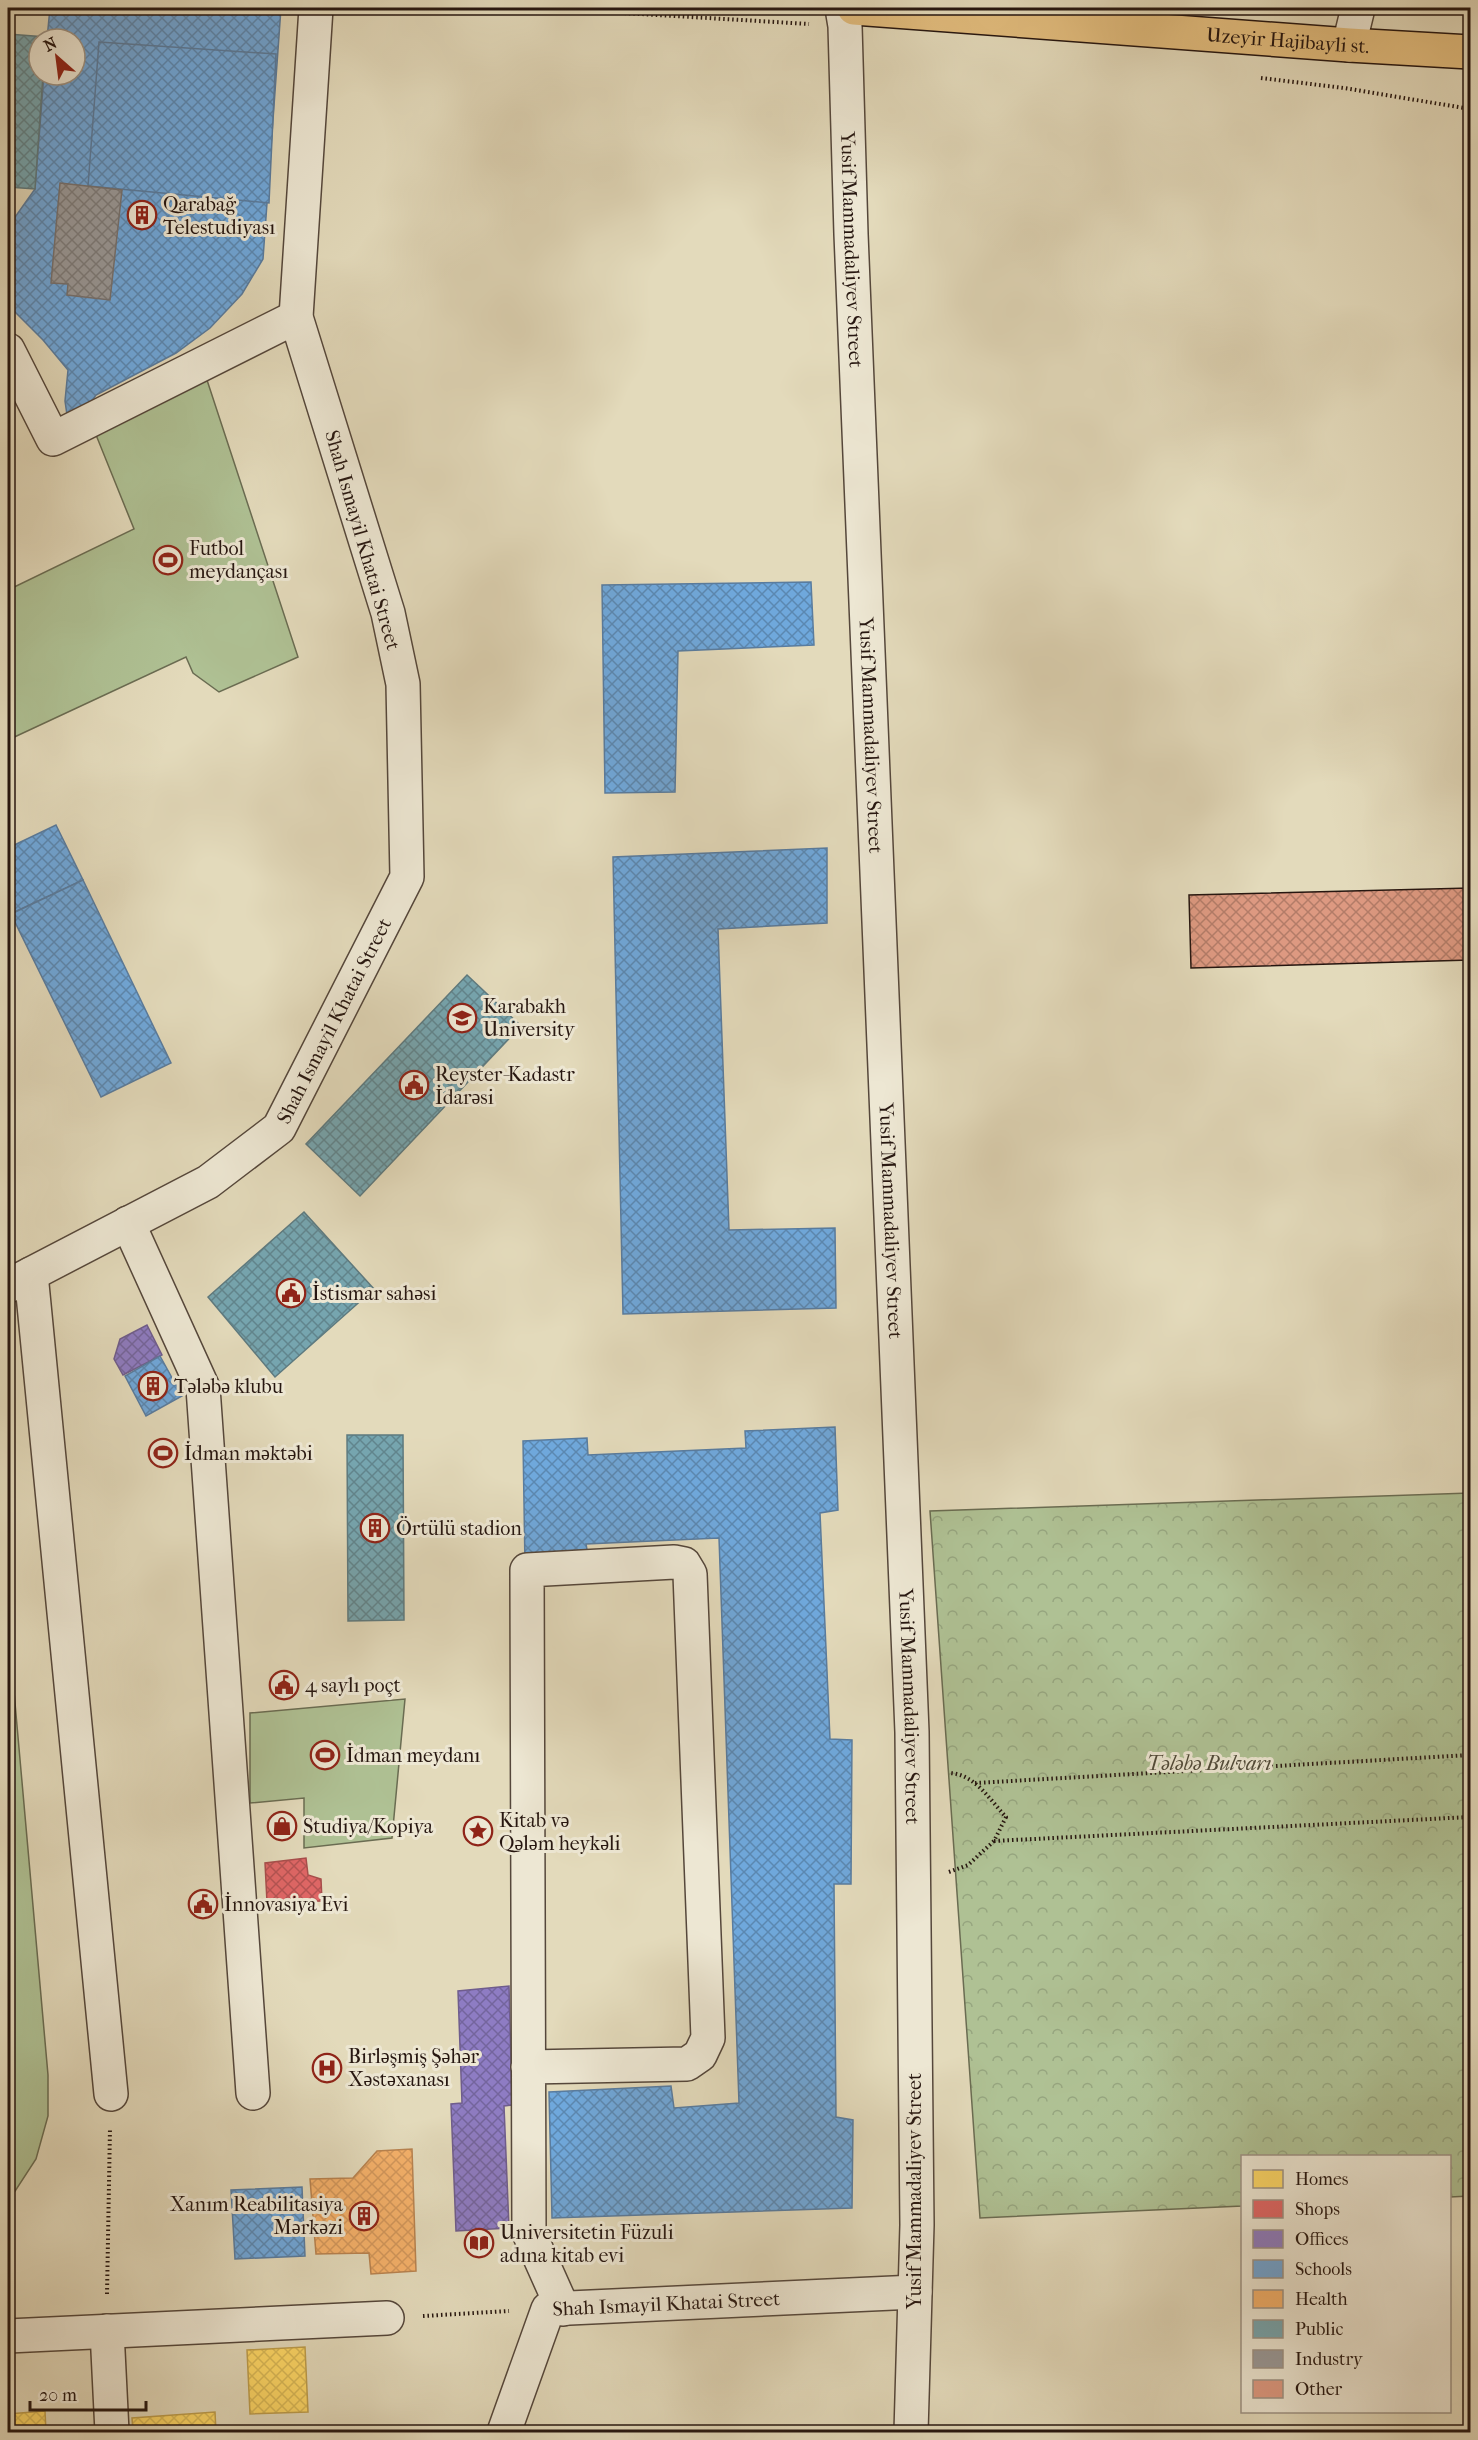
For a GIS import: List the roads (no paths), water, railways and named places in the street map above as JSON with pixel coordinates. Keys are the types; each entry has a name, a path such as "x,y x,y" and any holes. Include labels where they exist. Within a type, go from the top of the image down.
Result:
{"main road":[{"name":"Uzeyir Hajibayli st.","path":"854,8 1470,52"}],"street":[{"name":"Shah Ismayil Khatai Street","path":"19,1280 208,1182 279,1128 407,877 403,684 388,613 296,317 316,8"},
{"name":"Yusif Mammadaliyev Street","path":"842,8 845,26 851,234 912,1732 917,2225 911,2433"},
{"path":"1349,45 1358,8"},
{"path":"8,350 53,439 296,317"},
{"path":"128,1223 203,1388 253,2093"},
{"path":"19,1280 111,2094"},
{"path":"528,2067 687,2064 700,2055 708,2038 690,1574 684,1564 674,1562 527,1570 528,2067 529,2233 556,2309"},
{"name":"Shah Ismayil Khatai Street","path":"504,2433 556,2309 915,2292"},
{"path":"8,2336 387,2318"},
{"path":"107,2331 112,2433"}],"place":[{"name":"Qarabağ Telestudiyası","path":"142,215"},
{"name":"Futbol meydançası","path":"168,560"},
{"name":"Karabakh University","path":"462,1018"},
{"name":"Reyster-Kadastr İdarəsi","path":"414,1085"},
{"name":"İstismar sahəsi","path":"291,1293"},
{"name":"Tələbə klubu","path":"153,1386"},
{"name":"İdman məktəbi","path":"163,1453"},
{"name":"Örtülü stadion","path":"375,1528"},
{"name":"4 saylı poçt","path":"284,1685"},
{"name":"İdman meydanı","path":"325,1755"},
{"name":"Studiya/Kopiya","path":"282,1826"},
{"name":"Kitab və Qələm heykəli","path":"478,1831"},
{"name":"İnnovasiya Evi","path":"203,1904"},
{"name":"Birləşmiş Şəhər Xəstəxanası","path":"327,2068"},
{"name":"Xanım Reabilitasiya Mərkəzi","path":"364,2216"},
{"name":"Universitetin Füzuli adına kitab evi","path":"479,2243"}],"park label":[{"name":"Tələbə Bulvarı","path":"1209,1763"}]}
